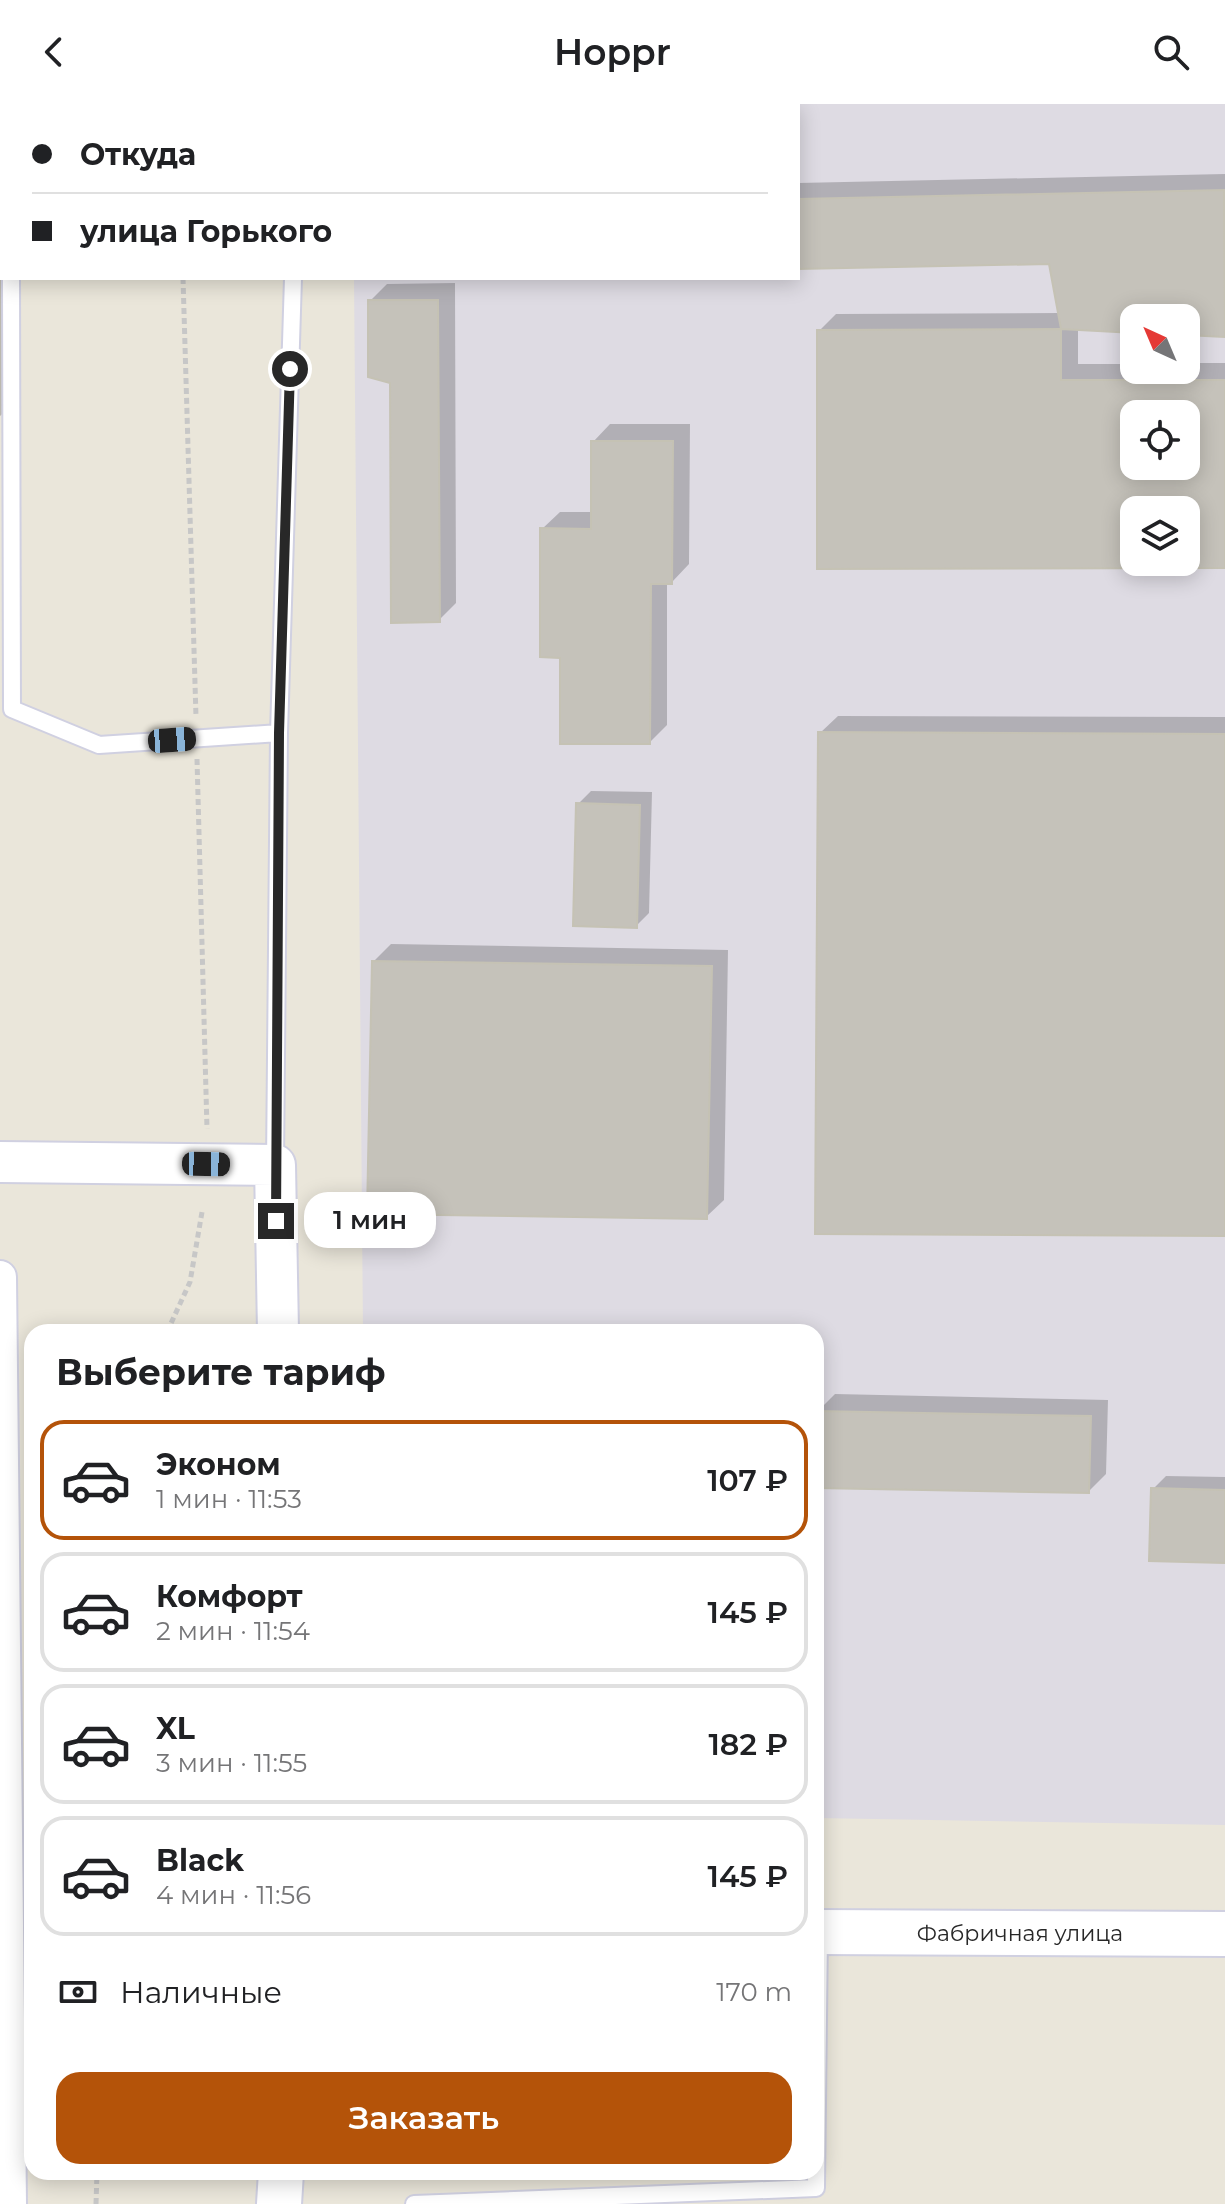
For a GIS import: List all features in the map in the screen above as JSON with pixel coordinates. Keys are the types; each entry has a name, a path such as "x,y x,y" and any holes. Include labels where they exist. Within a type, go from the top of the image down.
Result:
{"main road":[{"name":"Фабричная улица","path":"824,1932 1225,1934"},
{"path":"279,2204 280,2180"}],"street":[{"path":"0,1162 275,1165 278,1324"},
{"path":"0,1277 13,1725 10,2204"}],"lane":[{"path":"11,280 12,709 99,745 279,733"},
{"path":"275,1165 279,733 293,280"},
{"path":"414,2204 816,2188 816,2180"}],"path":[{"path":"183,280 208,1138"},
{"path":"171,1324 190,1282 202,1212"},
{"path":"96,2204 97,2180"}],"shaded area":[{"path":"800,104 1225,104 1225,1825 824,1818 824,1324 363,1324 354,280 800,280"}],"building":[{"path":"1224,190 1225,337 1200,336 1200,304 1120,304 1120,332 1061,329 1049,264 800,269 800,199"},
{"path":"368,300 438,300 440,622 391,623 390,383 368,377"},
{"path":"1061,329 1061,380 1200,384 1200,380 1225,380 1225,568 1200,568 1200,496 1120,496 1120,568 817,569 817,330"},
{"path":"591,441 673,441 672,584 651,584 650,744 560,744 560,658 540,657 540,528 591,529"},
{"path":"818,732 1225,734 1225,1236 815,1234"},
{"path":"576,803 640,805 637,928 573,926"},
{"path":"372,961 712,966 707,1219 367,1214"},
{"path":"824,1411 1091,1416 1089,1493 824,1488"},
{"path":"1151,1488 1225,1490 1225,1563 1149,1561"}],"route":[{"path":"276,1221 279,733 290,369"}]}
